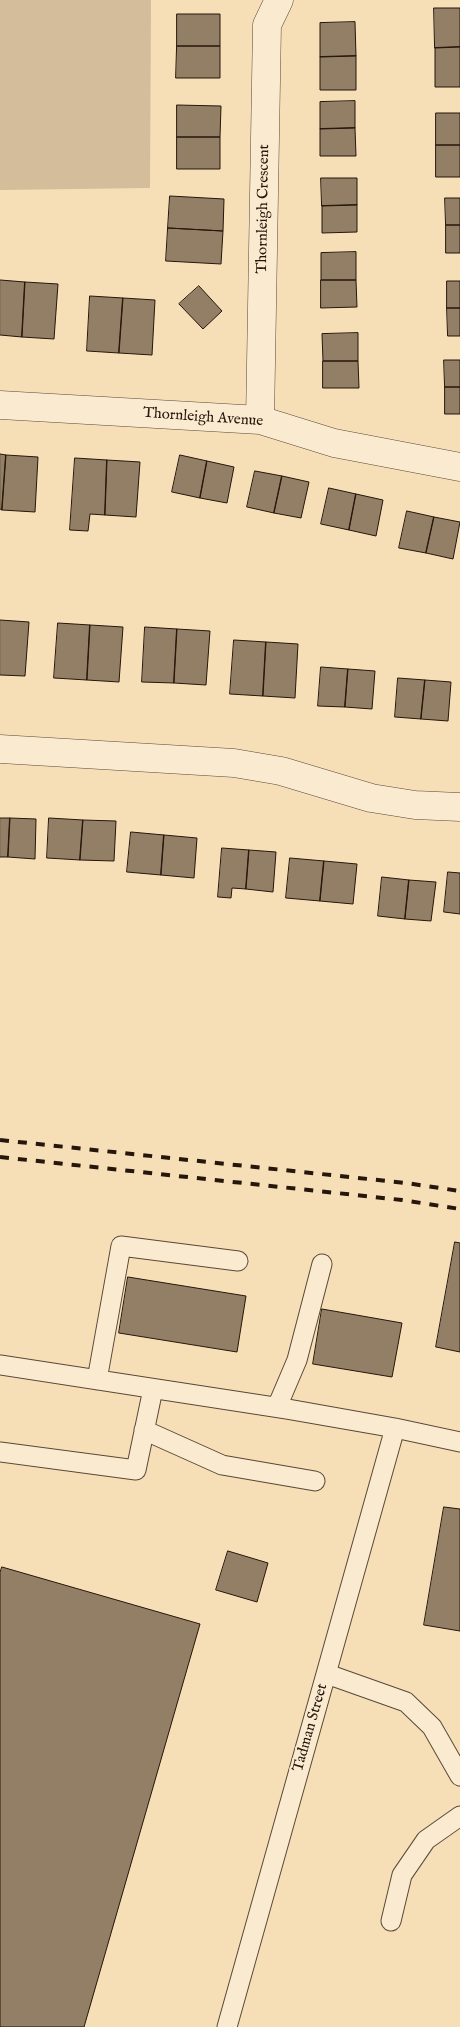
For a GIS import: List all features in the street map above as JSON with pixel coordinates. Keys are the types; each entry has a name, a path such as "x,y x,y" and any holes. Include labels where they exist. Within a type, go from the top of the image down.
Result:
{"street":[{"name":"Thornleigh Crescent","path":"260,420 267,25 279,0"},
{"name":"Thornleigh Avenue","path":"0,405 260,420 334,443 460,467"},
{"path":"0,749 234,763 280,771 371,798 415,805 460,807"}],"lane":[{"path":"98,1380 121,1246 238,1261"},
{"path":"282,1408 297,1360 322,1264"},
{"path":"0,1366 282,1408 395,1428 460,1442"},
{"path":"0,1452 136,1470 153,1389"},
{"name":"Tadman Street","path":"227,2027 395,1428"},
{"path":"144,1430 222,1465 314,1481"},
{"path":"326,1674 406,1702 432,1727 460,1776"},
{"path":"392,1921 402,1875 426,1840 460,1816"}],"shaded area":[{"path":"0,0 151,0 150,188 0,190"}],"building":[{"path":"434,8 460,8 460,47 435,48"},
{"path":"177,14 220,14 220,46 177,46"},
{"path":"355,22 356,56 320,57 320,23"},
{"path":"177,46 220,46 220,78 176,78"},
{"path":"460,47 460,87 435,87 435,48"},
{"path":"356,56 356,90 320,90 320,57"},
{"path":"355,101 355,128 320,129 320,102"},
{"path":"177,105 221,106 220,137 177,137"},
{"path":"436,113 460,113 460,145 436,145"},
{"path":"355,128 356,156 320,156 320,129"},
{"path":"177,137 220,137 220,169 177,169"},
{"path":"436,145 460,145 460,177 436,177"},
{"path":"321,178 357,178 357,205 322,206"},
{"path":"170,196 224,199 223,231 168,228"},
{"path":"445,198 460,198 460,225 446,225"},
{"path":"357,205 357,232 322,233 322,206"},
{"path":"446,225 460,225 460,253 446,253"},
{"path":"168,228 223,231 221,264 166,261"},
{"path":"356,252 356,280 321,280 321,253"},
{"path":"0,280 25,282 22,337 0,335"},
{"path":"321,280 356,280 357,307 321,308"},
{"path":"447,281 460,281 460,308 447,308"},
{"path":"25,282 58,284 54,339 22,337"},
{"path":"199,286 222,311 203,329 179,304"},
{"path":"90,296 123,298 119,353 87,351"},
{"path":"123,298 155,300 152,355 119,353"},
{"path":"447,308 460,308 460,336 448,336"},
{"path":"358,333 358,361 323,361 322,334"},
{"path":"444,360 460,360 460,387 445,387"},
{"path":"323,361 358,361 359,388 323,388"},
{"path":"445,387 460,387 460,414 445,414"},
{"path":"0,454 6,455 2,510 0,509"},
{"path":"6,455 38,457 35,512 2,510"},
{"path":"180,455 207,461 200,498 172,492"},
{"path":"75,458 107,460 105,515 90,514 88,531 70,530"},
{"path":"107,460 140,462 136,517 105,515"},
{"path":"207,461 234,467 227,503 200,498"},
{"path":"255,471 282,476 274,513 247,507"},
{"path":"282,476 309,482 301,518 274,513"},
{"path":"329,488 356,494 349,530 321,524"},
{"path":"356,494 383,500 376,536 349,530"},
{"path":"407,511 434,517 426,553 399,548"},
{"path":"434,517 460,522 453,559 426,553"},
{"path":"0,620 29,622 25,676 0,675"},
{"path":"58,623 90,625 87,680 54,678"},
{"path":"90,625 123,627 119,682 87,680"},
{"path":"145,627 177,629 174,683 142,682"},
{"path":"177,629 210,631 206,685 174,683"},
{"path":"234,640 266,642 263,696 230,694"},
{"path":"266,642 298,644 295,698 263,696"},
{"path":"321,667 348,669 345,707 318,706"},
{"path":"348,669 375,671 372,709 345,707"},
{"path":"398,678 425,680 421,719 395,717"},
{"path":"425,680 451,682 448,721 421,719"},
{"path":"0,818 10,818 8,857 0,857"},
{"path":"10,818 36,819 35,859 8,857"},
{"path":"49,818 83,820 80,860 47,858"},
{"path":"83,820 116,821 114,861 80,860"},
{"path":"131,832 164,835 161,875 127,872"},
{"path":"164,835 197,838 194,878 161,875"},
{"path":"222,848 249,850 246,889 232,888 231,898 218,897"},
{"path":"249,850 276,852 273,892 246,889"},
{"path":"290,858 324,861 320,901 286,898"},
{"path":"324,861 357,864 353,904 320,901"},
{"path":"448,872 460,873 460,914 444,912"},
{"path":"382,877 409,880 405,919 378,916"},
{"path":"409,880 436,882 431,921 405,919"},
{"path":"455,1242 460,1243 460,1352 436,1347"},
{"path":"128,1277 246,1296 237,1352 119,1333"},
{"path":"322,1309 402,1323 392,1377 313,1364"},
{"path":"444,1507 460,1509 460,1631 424,1625"},
{"path":"228,1551 268,1563 257,1602 216,1590"},
{"path":"2,1567 200,1624 84,2027 0,2027 0,1573"}],"railway":[{"path":"0,1140 406,1183 460,1191"},
{"path":"0,1157 402,1200 460,1209"}]}
